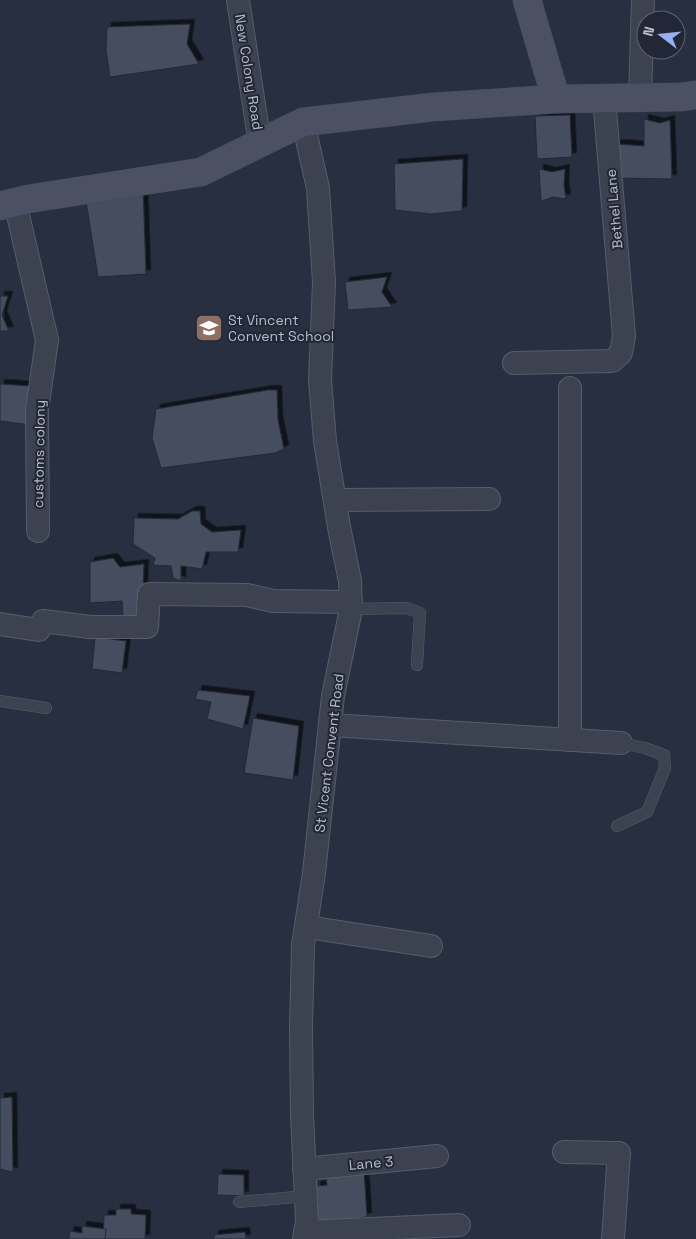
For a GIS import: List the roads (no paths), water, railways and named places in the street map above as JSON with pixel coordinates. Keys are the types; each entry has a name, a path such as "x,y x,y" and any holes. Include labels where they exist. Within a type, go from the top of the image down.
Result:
{"street":[{"name":"New Colony Road","path":"238,0 260,144"},
{"path":"527,0 556,99"},
{"path":"640,98 642,0"},
{"path":"8,204 201,172 303,122 433,107 556,99 681,97 696,95"},
{"name":"Bethel Lane","path":"514,363 612,361 621,353 624,336 623,320 604,98"},
{"name":"St Vicent Convent Road","path":"303,122 318,188 324,282 320,380 325,441 334,500 350,581 351,605 333,696 314,873 303,945 300,1029 307,1221 304,1236"},
{"name":"customs colony","path":"8,204 47,340 37,410 38,531"},
{"path":"570,388 570,740"},
{"path":"334,500 489,499"},
{"path":"0,624 39,630 43,621 90,627 146,627 149,594 246,595 274,601 351,605"},
{"path":"330,725 621,743"},
{"path":"307,927 431,946"},
{"path":"564,1152 619,1154 613,1239"},
{"name":"Lane 3","path":"304,1169 437,1156"},
{"path":"304,1236 459,1225"}],"lane":[{"path":"351,605 407,608 420,613 417,664"},
{"path":"0,701 46,708"},
{"path":"617,826 647,812 666,768 664,755 645,748 621,743"},
{"path":"239,1202 306,1196"}],"place":[{"name":"St Vincent Convent School","path":"209,328"}]}
